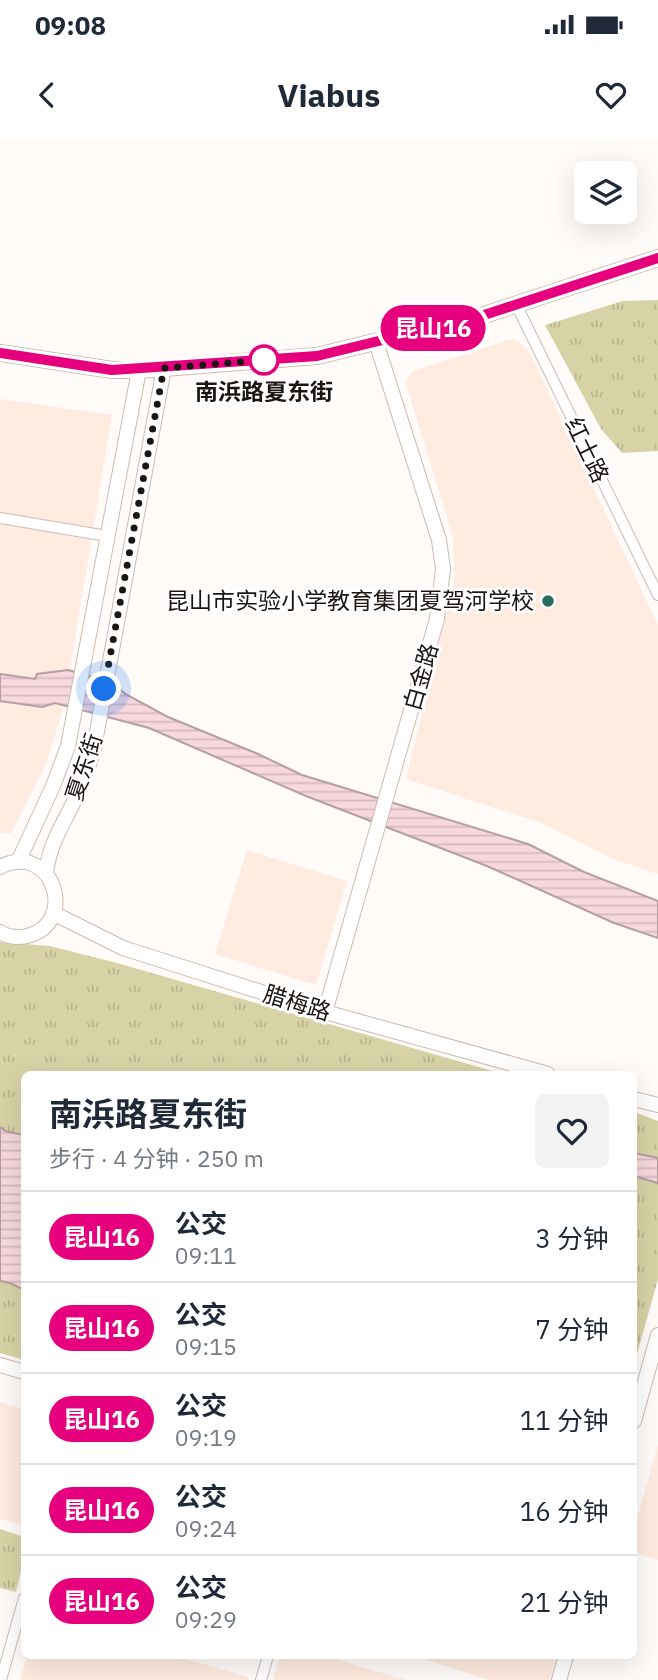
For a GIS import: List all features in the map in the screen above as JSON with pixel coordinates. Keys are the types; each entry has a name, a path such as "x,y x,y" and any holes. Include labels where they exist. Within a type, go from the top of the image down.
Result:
{"main road":[{"path":"0,354 112,370 317,356 481,316 658,258"}],"street":[{"name":"红士路","path":"516,304 658,595"},
{"name":"白金路","path":"326,1012 437,619 443,569 439,540 376,342"},
{"name":"夏东街","path":"46,872 55,835 68,814 93,753 164,368"},
{"name":"夏东街","path":"18,862 68,746 139,370"},
{"path":"0,518 107,536"},
{"path":"0,867 18,862 33,864 46,872 56,899 53,913 46,925 34,934 20,937 0,932"},
{"name":"腊梅路","path":"53,913 123,948 326,1012 537,1071"},
{"path":"637,1100 658,1105"},
{"path":"637,1410 658,1335"},
{"path":"0,1364 21,1371"},
{"path":"1,1680 21,1609"},
{"path":"261,1680 267,1659"},
{"path":"559,1680 565,1659"}],"shaded area":[{"name":"昆山市实验小学教育集团夏驾河学校","path":"516,340 525,347 533,359 658,625 658,874 613,859 541,823 406,779 455,578 453,537 406,384 413,371"},
{"path":"0,399 112,415 64,705 46,765 10,834 0,832"},
{"path":"68,670 110,682 127,695 168,717 302,775 528,844 584,872 658,901 658,938 614,923 487,866 306,796 149,728 55,703 42,707 0,701 0,674 35,679 37,674"},
{"path":"247,850 347,881 316,985 215,954"},
{"path":"0,1127 5,1131 21,1134 21,1288 0,1281"},
{"path":"637,1154 658,1158 658,1183 637,1177"},
{"path":"0,1402 21,1408 21,1525 0,1519"},
{"path":"658,1444 658,1560 637,1552 637,1519"},
{"path":"26,1659 186,1659 248,1677 247,1680 20,1680"},
{"path":"279,1659 334,1659 406,1680 273,1680"},
{"path":"424,1659 556,1659 550,1680 489,1680"}],"green space":[{"path":"658,300 658,451 622,453 601,429 545,325 623,301"},
{"path":"0,942 50,946 117,963 493,1071 21,1071 21,1359 0,1353"},
{"path":"637,1113 658,1121 658,1279 637,1354"},
{"path":"0,1529 21,1536 21,1571 16,1592 0,1588"}],"bus line":[{"name":"昆山16","path":"0,353 112,370 317,356 481,316 658,258"}],"place":[{"name":"南浜路夏东街","path":"264,360"},
{"name":"昆山市实验小学教育集团夏驾河学校","path":"548,601"}],"route":[{"path":"104,689 164,368 268,360 264,360"}]}
